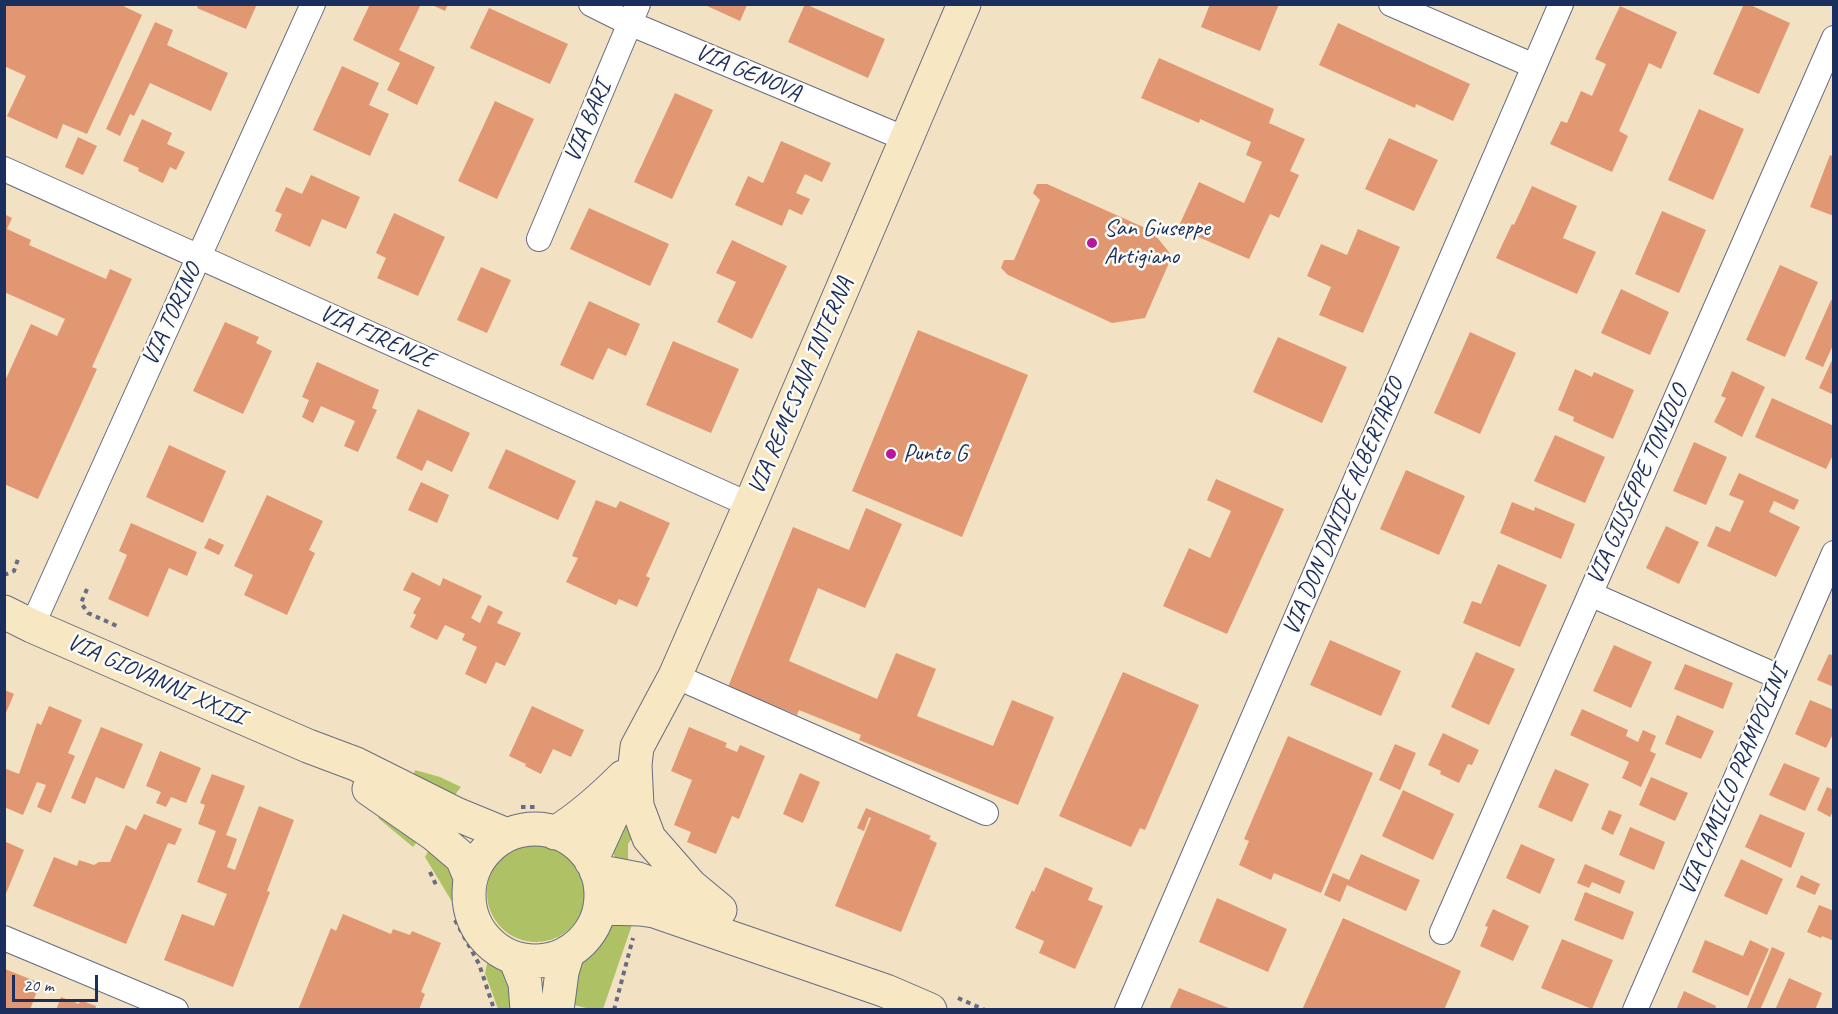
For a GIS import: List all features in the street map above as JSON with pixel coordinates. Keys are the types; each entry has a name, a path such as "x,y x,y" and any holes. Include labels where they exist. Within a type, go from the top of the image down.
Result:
{"street":[{"name":"VIA TORINO","path":"18,619 198,257 313,4"},
{"name":"VIA GENOVA","path":"591,4 634,14 906,139"},
{"name":"VIA REMESINA INTERNA","path":"594,866 635,765 638,747 675,676 964,4"},
{"path":"1391,4 1534,66"},
{"name":"VIA DON DAVIDE ALBERTARIO","path":"1127,1010 1561,4"},
{"name":"VIA BARI","path":"539,239 634,14"},
{"name":"VIA GIUSEPPE TONIOLO","path":"1442,932 1833,38"},
{"name":"VIA FIRENZE","path":"4,170 750,505"},
{"name":"VIA CAMILLO PRAMPOLINI","path":"1635,1010 1833,554"},
{"path":"1590,594 1779,677"},
{"name":"VIA GIOVANNI XXIII","path":"18,619 308,746 356,764 456,814 513,821"},
{"path":"675,676 986,813"},
{"name":"VIA GIOVANNI XXIII","path":"308,746 435,835 462,858 458,896"},
{"name":"VIA REMESINA INTERNA","path":"547,820 575,820 599,801 635,765"},
{"name":"VIA REMESINA INTERNA","path":"635,765 638,806 649,838 691,886 720,910"},
{"path":"547,820 575,844 594,866 601,894 600,908 592,929 568,952 556,958 528,961 515,958 491,945 482,935 458,896 486,850 513,821 532,829 547,820"},
{"path":"594,866 639,879 770,930 920,1008"},
{"path":"600,908 654,911 886,991"},
{"path":"4,938 176,1010"},
{"path":"557,1010 562,972 568,952"},
{"path":"515,958 525,983 527,1010"}],"path":[{"path":"4,575 14,571 18,559"},
{"path":"513,821 547,820"},
{"path":"425,864 458,896 495,1010"},
{"path":"614,1010 640,909"}],"green space":[{"path":"415,770 440,777 461,787 453,797 414,774"},
{"path":"628,811 634,835 628,844 628,863 616,859 611,849"},
{"path":"384,813 420,838 413,847 378,818"},
{"path":"536,844 555,848 570,859 581,874 585,893 581,912 570,927 555,938 536,942 517,938 502,927 491,912 487,893 491,874 502,859 517,848"},
{"path":"430,848 462,881 460,915 425,857"},
{"path":"616,919 634,919 603,1009 590,1009 570,1004 572,974 605,928"},
{"path":"488,959 498,960 511,982 516,1009 498,1009 485,973"}],"building":[{"path":"4,4 119,4 142,15 87,134 63,124 57,139 7,116 26,76 4,66"},
{"path":"199,4 257,4 246,29 197,8"},
{"path":"370,4 421,4 399,50 435,67 417,105 387,90 400,63 353,40"},
{"path":"430,4 448,4 445,11"},
{"path":"805,4 885,39 868,78 788,42"},
{"path":"1210,4 1279,4 1260,51 1201,27"},
{"path":"1744,4 1790,23 1759,94 1713,74"},
{"path":"705,5 747,5 740,21"},
{"path":"1620,6 1677,32 1661,69 1649,63 1619,131 1628,136 1612,172 1550,144 1561,121 1567,123 1581,91 1592,96 1606,64 1595,59"},
{"path":"489,8 568,44 550,84 470,48"},
{"path":"155,22 173,30 167,45 228,73 211,111 150,83 134,116 130,114 120,136 106,129"},
{"path":"1338,23 1470,84 1453,121 1416,104 1415,108 1319,65"},
{"path":"1159,58 1274,109 1269,123 1305,139 1290,171 1299,175 1279,218 1270,214 1249,259 1178,228 1199,182 1244,203 1262,162 1246,155 1251,142 1200,119 1199,123 1141,98"},
{"path":"342,66 379,83 369,105 389,114 370,156 313,130"},
{"path":"675,93 713,110 672,199 634,182"},
{"path":"495,101 534,119 497,199 458,181"},
{"path":"1699,109 1744,129 1713,200 1668,180"},
{"path":"142,119 172,133 167,144 185,152 176,170 170,167 163,183 123,161"},
{"path":"78,137 97,146 83,175 65,167"},
{"path":"1389,138 1438,160 1414,211 1365,189"},
{"path":"781,141 831,163 822,182 805,174 796,193 810,199 802,215 789,209 782,226 735,205 748,176 763,183"},
{"path":"1830,155 1834,157 1834,216 1810,207"},
{"path":"311,175 360,197 346,229 322,219 310,247 275,231 282,214 275,211 286,187 302,194"},
{"name":"San Giuseppe Artigiano","path":"1037,184 1047,184 1152,231 1172,256 1145,318 1112,323 1008,275 1001,268 1004,260 1014,260 1040,200 1033,193"},
{"path":"1532,186 1577,206 1563,238 1596,252 1577,294 1496,258"},
{"path":"589,208 669,244 650,286 570,249"},
{"path":"1662,211 1706,230 1679,293 1635,274"},
{"path":"394,213 445,237 418,296 377,278 386,258 376,253"},
{"path":"4,214 12,218 7,229 31,240 29,245 106,279 110,269 132,279 92,367 97,369 38,499 4,484 4,383 31,324 57,336 65,319 4,292"},
{"path":"1358,229 1400,247 1363,333 1319,315 1331,287 1307,276 1321,244 1347,255"},
{"path":"732,240 787,266 752,339 717,322 736,282 716,273"},
{"path":"1780,265 1818,282 1785,357 1746,340"},
{"path":"481,267 511,280 487,333 457,320"},
{"path":"1621,289 1669,312 1650,355 1601,333"},
{"path":"1831,300 1834,301 1834,343 1823,367 1805,359"},
{"path":"589,301 640,324 626,356 608,348 593,380 560,365"},
{"path":"225,322 259,337 256,343 272,351 243,414 193,391"},
{"path":"918,330 1028,375 962,537 852,491"},
{"path":"1470,332 1516,353 1480,434 1434,413"},
{"path":"1278,337 1347,367 1322,423 1253,392"},
{"path":"673,341 739,369 711,433 646,405"},
{"path":"1834,356 1834,395 1819,388"},
{"path":"317,362 379,390 372,408 377,410 358,452 344,446 355,421 321,406 313,423 302,417 309,400 302,397"},
{"path":"1575,369 1592,377 1594,372 1634,390 1613,439 1573,421 1574,417 1558,410"},
{"path":"1732,371 1765,387 1742,437 1714,422 1726,398 1721,396"},
{"path":"1772,398 1834,426 1834,453 1826,469 1755,437"},
{"path":"418,409 470,433 452,472 427,460 422,471 396,458"},
{"path":"1555,435 1605,457 1585,503 1534,481"},
{"path":"1694,442 1727,457 1706,505 1673,491"},
{"path":"169,445 226,471 203,523 146,497"},
{"path":"506,449 576,481 558,520 488,488"},
{"path":"1406,470 1465,496 1439,555 1380,529"},
{"path":"1739,473 1799,500 1794,510 1774,501 1769,512 1800,527 1776,577 1707,546 1716,526 1730,532 1744,501 1729,495"},
{"path":"1216,479 1284,509 1227,634 1163,606 1189,548 1210,558 1231,511 1207,500"},
{"path":"421,482 449,495 437,523 408,510"},
{"path":"267,495 323,521 309,550 315,553 287,615 244,595 253,575 234,566"},
{"path":"596,500 616,508 620,501 670,523 646,576 650,578 637,607 619,599 616,605 566,582 578,558 572,556"},
{"path":"1512,502 1534,511 1535,507 1575,524 1561,559 1500,533"},
{"path":"866,508 902,524 865,608 818,588 789,661 877,699 896,653 936,669 917,716 993,746 1012,700 1054,717 1018,805 859,740 861,735 799,710 797,715 728,687 793,527 849,550"},
{"path":"131,523 197,552 187,576 169,568 148,617 108,599 127,555 119,551"},
{"path":"1666,526 1699,542 1679,584 1646,568"},
{"path":"209,538 224,545 219,555 204,548"},
{"path":"1498,564 1547,585 1520,647 1463,623 1472,601 1481,604"},
{"path":"412,572 440,586 443,578 482,596 471,618 480,623 488,605 503,612 497,623 521,633 505,666 496,662 486,684 465,674 477,647 462,640 465,634 445,625 437,640 410,627 416,615 413,613 421,598 403,590"},
{"path":"1330,640 1401,671 1381,716 1310,685"},
{"path":"1614,645 1652,662 1631,708 1593,691"},
{"path":"1476,652 1515,669 1489,725 1451,707"},
{"path":"1829,654 1834,656 1834,687 1817,680"},
{"path":"1685,664 1733,683 1723,709 1674,689"},
{"path":"1123,672 1199,705 1145,830 1140,828 1131,847 1059,816"},
{"path":"5,690 14,694 5,715"},
{"path":"1810,700 1834,710 1834,732 1826,748 1795,734"},
{"path":"49,706 82,720 68,753 75,756 51,813 37,807 46,785 37,782 23,815 4,807 4,768 19,774 37,723 41,725"},
{"path":"532,706 584,730 571,757 553,749 541,774 509,756"},
{"path":"1582,709 1628,730 1626,736 1638,742 1643,730 1656,736 1650,751 1656,754 1641,787 1622,778 1629,762 1570,735"},
{"path":"1677,715 1714,731 1701,759 1665,744"},
{"path":"101,727 143,744 124,789 96,777 85,804 71,798"},
{"path":"689,727 727,743 725,747 737,752 740,745 765,756 739,819 732,816 716,854 687,842 691,832 674,825 692,780 671,771"},
{"path":"1443,733 1479,750 1472,765 1468,764 1459,783 1428,765"},
{"path":"1288,736 1373,773 1321,893 1274,873 1271,880 1239,865 1249,841 1244,839"},
{"path":"1395,744 1416,753 1400,790 1379,780"},
{"path":"160,751 201,768 186,803 171,797 166,807 156,803 161,792 146,786"},
{"path":"1784,763 1820,778 1805,811 1769,795"},
{"path":"1555,769 1589,784 1572,822 1538,807"},
{"path":"800,773 820,782 803,823 783,814"},
{"path":"212,774 245,786 226,835 237,839 227,867 235,870 259,806 294,820 267,891 270,892 233,987 164,960 182,914 214,926 227,894 197,882 216,831 198,824 205,805 200,803"},
{"path":"1651,777 1688,793 1675,821 1639,805"},
{"path":"1827,787 1834,790 1834,810 1830,817 1817,810"},
{"path":"1403,790 1454,814 1433,860 1382,836"},
{"path":"866,808 931,836 929,839 937,843 901,932 835,906 871,818 869,817 864,831 857,828"},
{"path":"1609,810 1622,815 1613,835 1601,829"},
{"path":"144,814 182,829 175,845 168,843 126,944 33,906 54,857 77,866 79,860 94,865 99,862 110,862 126,825 136,830"},
{"path":"1760,814 1805,833 1791,868 1745,847"},
{"path":"1630,827 1665,842 1654,870 1619,855"},
{"path":"4,841 24,850 5,896 4,896"},
{"path":"1521,844 1555,859 1540,894 1506,878"},
{"path":"1361,854 1420,880 1406,911 1347,885 1340,902 1324,895 1333,873 1349,880"},
{"path":"1741,859 1783,879 1767,915 1724,896"},
{"path":"1585,864 1625,881 1620,894 1592,882 1589,888 1577,883"},
{"path":"1045,867 1093,888 1088,900 1103,906 1075,969 1039,953 1044,941 1015,928"},
{"path":"1801,875 1820,884 1815,895 1796,887"},
{"path":"1585,892 1634,912 1623,940 1574,920"},
{"path":"1217,898 1287,929 1268,972 1199,942"},
{"path":"1819,905 1834,911 1834,941 1807,932"},
{"path":"1493,909 1529,926 1513,961 1480,946 1488,927 1485,926"},
{"path":"343,914 391,934 393,929 410,935 412,931 441,943 421,992 425,994 419,1010 298,1010 331,928 336,931"},
{"path":"1343,918 1461,971 1444,1010 1302,1010"},
{"path":"1562,939 1613,960 1592,1009 1541,988"},
{"path":"1705,940 1743,956 1750,940 1769,949 1748,996 1692,972"},
{"path":"1772,947 1785,953 1760,1010 1746,1010"},
{"path":"5,969 40,983 30,1010 5,1010"},
{"path":"1789,978 1822,993 1815,1010 1775,1010"},
{"path":"1179,988 1231,1009 1231,1010 1169,1010"},
{"path":"1684,991 1716,1006 1715,1010 1676,1010"},
{"path":"61,997 79,1004 80,1000 96,1006 95,1010 56,1010"}],"place":[{"name":"San Giuseppe Artigiano","path":"1092,243"},
{"name":"Punto G","path":"891,454"}]}
